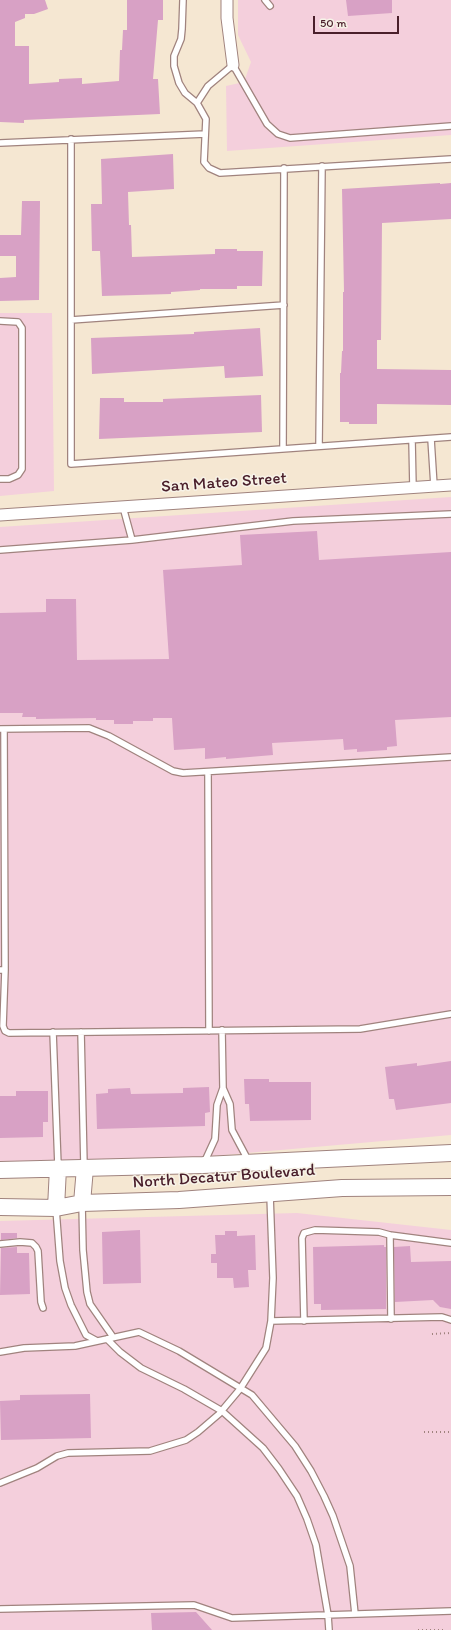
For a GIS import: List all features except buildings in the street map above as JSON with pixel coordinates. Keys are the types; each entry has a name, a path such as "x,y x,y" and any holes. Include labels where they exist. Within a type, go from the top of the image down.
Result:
{"main road":[{"name":"North Decatur Boulevard","path":"0,1170 203,1165 451,1153"},
{"path":"56,1208 58,1168"},
{"path":"82,1203 84,1168"},
{"name":"North Decatur Boulevard","path":"0,1207 56,1208 82,1203 179,1200 362,1188 451,1187"}],"street":[{"path":"227,0 227,18 233,66"},
{"name":"San Mateo Street","path":"0,515 451,485"}],"lane":[{"path":"183,0 181,39 174,56 174,66 179,83 185,93 197,102 206,119 204,162 209,168 220,173 451,159"},
{"path":"265,0 270,6"},
{"path":"197,102 208,86 233,66 267,124 278,134 290,138 451,126"},
{"path":"0,143 205,134"},
{"path":"71,139 71,464 451,437"},
{"path":"319,446 322,166"},
{"path":"283,449 284,168"},
{"path":"71,320 284,305"},
{"path":"0,321 18,322 22,328 22,469 18,475 10,479 0,479"},
{"path":"432,438 434,486"},
{"path":"412,440 413,488"},
{"path":"123,507 132,540"},
{"path":"0,550 132,540 293,520 451,514"},
{"path":"451,756 183,773 173,771 109,736 88,728 2,729 3,1026 5,1031 9,1033 360,1029 451,1014"},
{"path":"208,772 209,1031"},
{"path":"203,1165 215,1139 217,1105 223,1088 222,1030"},
{"path":"53,1032 58,1168"},
{"path":"81,1032 84,1168"},
{"path":"223,1088 230,1104 232,1130 250,1163"},
{"path":"0,1483 37,1468 57,1456 68,1453 150,1451 186,1440 198,1432 222,1411 240,1389 266,1348 272,1321 273,1278 270,1193"},
{"path":"82,1203 84,1265 90,1304 120,1352 142,1368 184,1389 222,1411 263,1448 297,1496 307,1519 316,1545 328,1615 329,1630"},
{"path":"56,1208 60,1261 65,1288 71,1305 86,1335 97,1341"},
{"path":"304,1321 302,1238 304,1233 315,1230 379,1232 390,1235 451,1243"},
{"path":"390,1235 391,1318"},
{"path":"0,1244 26,1242 32,1243 36,1247 38,1252 40,1302 42,1308"},
{"path":"272,1321 391,1318 442,1318 451,1320"},
{"path":"0,1352 24,1348 75,1346 140,1332 179,1351 252,1395 295,1446 311,1471 333,1516 350,1566 355,1614"},
{"path":"0,1610 194,1605 232,1618 451,1611"}],"path":[{"path":"432,1334 451,1333"},
{"path":"424,1432 451,1432"},
{"path":"418,1630 442,1630"}],"shaded area":[{"path":"238,0 451,0 451,135 227,151 226,86 244,82 251,62 238,35"},
{"path":"0,313 52,313 54,491 0,496"},
{"path":"451,497 451,1135 190,1158 0,1162 0,527"},
{"path":"297,1213 451,1230 451,1630 0,1630 0,1221"}]}
